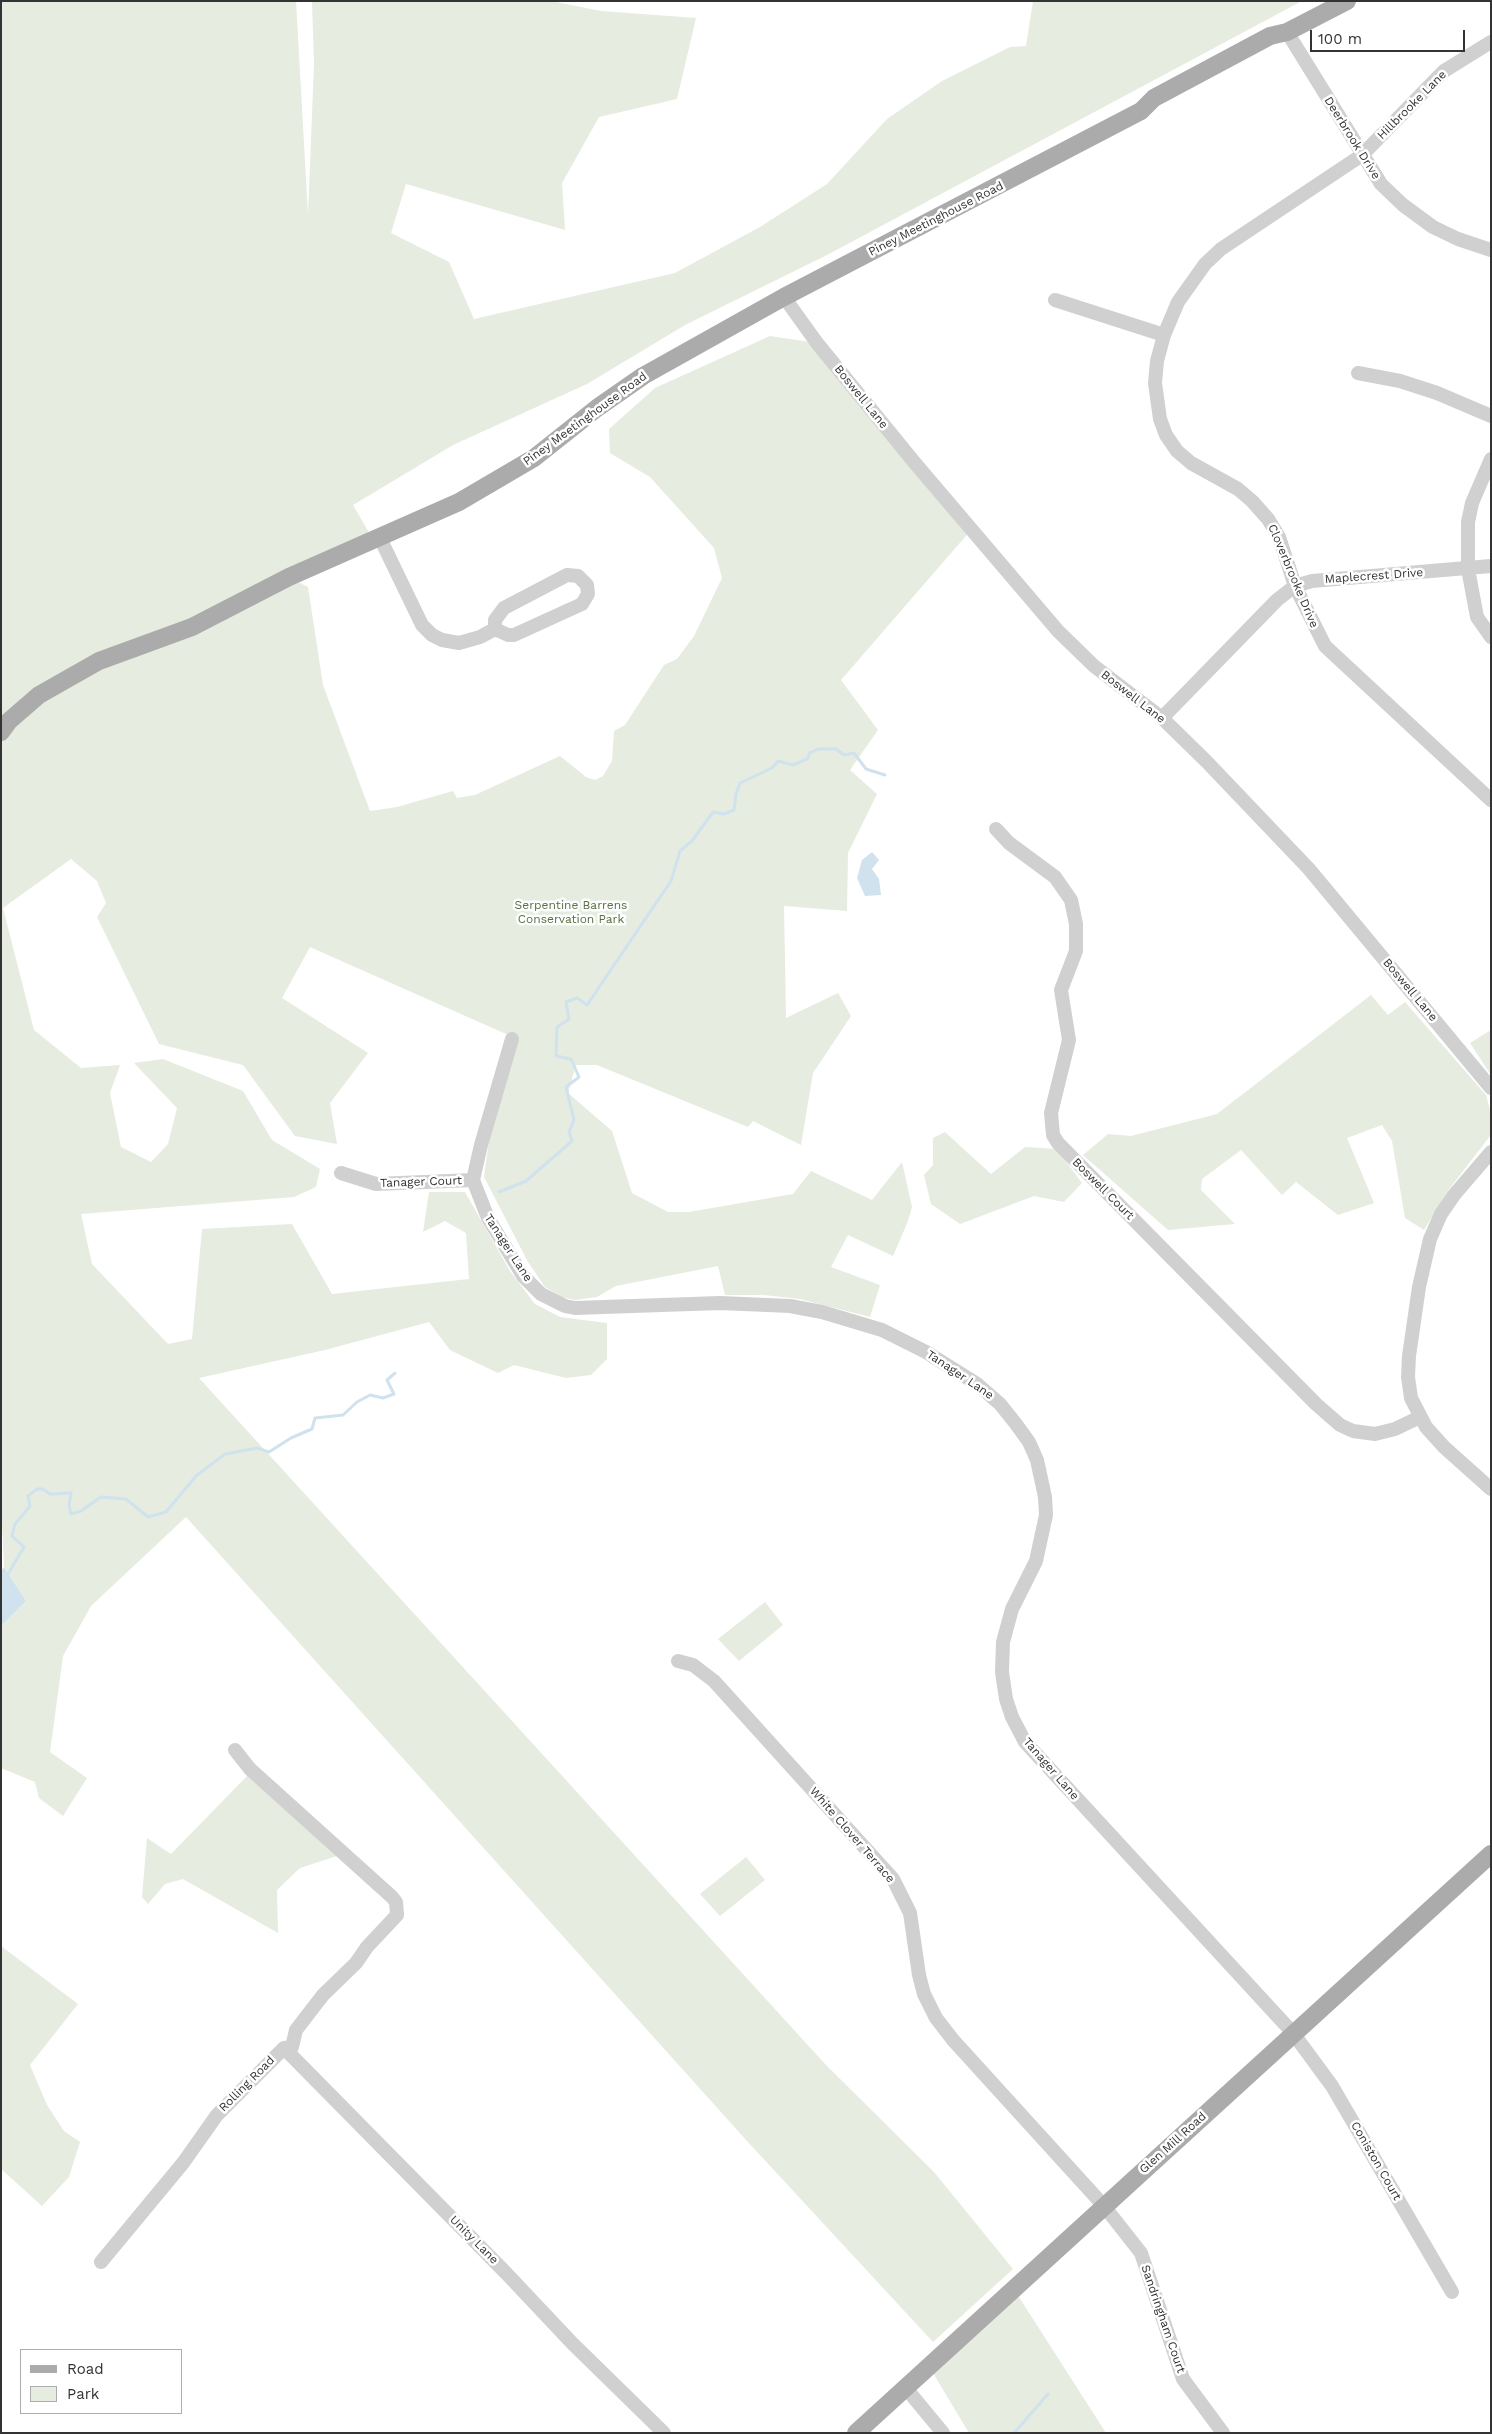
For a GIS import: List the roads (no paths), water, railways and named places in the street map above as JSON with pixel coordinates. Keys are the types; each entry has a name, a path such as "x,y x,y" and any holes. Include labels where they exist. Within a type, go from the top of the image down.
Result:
{"main road":[{"name":"Piney Meetinghouse Road","path":"1,732 9,722 39,695 99,661 192,627 289,577 458,502 534,458 597,408 642,376 784,297 1141,110 1158,108 1276,46 1287,32 1347,1"},
{"name":"Glen Mill Road","path":"856,2433 1491,1854"}],"street":[{"name":"Deerbrook Drive","path":"1287,32 1381,184 1403,206 1441,231 1491,250"},
{"name":"Hillbrooke Lane","path":"1362,155 1444,71 1491,42"},
{"name":"Cloverbrooke Drive","path":"1362,155 1221,249 1205,264 1188,285 1178,302 1164,336 1157,361 1155,383 1160,419 1166,435 1177,451 1191,464 1238,489 1268,519 1279,537 1295,586 1325,646 1491,800"},
{"name":"Boswell Lane","path":"784,297 817,343 908,455 1058,631 1094,666 1162,718 1207,762 1309,869 1491,1088"},
{"path":"1055,300 1164,336"},
{"path":"1358,373 1400,381 1437,393 1491,416"},
{"path":"1491,459 1481,478 1468,522 1468,569 1477,617 1491,637"},
{"path":"380,538 422,625 432,635 442,640 459,643 480,637 495,629"},
{"name":"Maplecrest Drive","path":"1162,718 1277,600 1295,586 1312,581 1491,566"},
{"path":"567,575 578,576 587,585 588,594 582,604 514,635 508,635 495,629 495,620 504,608 567,575"},
{"name":"Boswell Court","path":"996,829 1009,843 1055,877 1071,900 1076,951 1061,990 1069,1040 1051,1113 1053,1135 1058,1143 1316,1404 1340,1425 1353,1431 1375,1434 1395,1429 1420,1417"},
{"path":"473,1180 481,1145 512,1039"},
{"path":"1491,1152 1454,1195 1441,1214 1430,1239 1419,1287 1409,1356 1411,1398 1420,1417 1444,1447 1491,1490"},
{"name":"Tanager Court","path":"341,1173 376,1184 473,1180"},
{"name":"Tanager Lane","path":"473,1180 488,1218 523,1276 540,1294 565,1306 605,1308 720,1303 790,1306 822,1312 882,1330 926,1352 977,1384 1000,1404 1029,1442 1037,1460 1046,1496 1046,1515 1036,1561 1012,1610 1004,1641 1002,1672 1006,1699 1012,1717 1025,1742 1293,2033"},
{"name":"White Clover Terrace","path":"678,1661 693,1665 714,1681 893,1879 910,1913 918,1975 924,1994 936,2018 953,2040 1104,2206"},
{"name":"Rolling Road","path":"100,2262 183,2163 217,2115 284,2048 292,2047 296,2030 323,1996 356,1963 367,1947 397,1915 396,1902 392,1897 250,1769 235,1750"},
{"name":"Coniston Court","path":"1293,2033 1332,2086 1452,2292"},
{"name":"Unity Lane","path":"284,2048 500,2267 572,2343 664,2433"},
{"name":"Sandringham Court","path":"1104,2206 1141,2253 1183,2379 1223,2433"},
{"path":"905,2387 943,2433"}],"water":[{"path":"872,852 879,860 872,869 879,879 881,895 865,896 857,878 862,860"},
{"path":"4,1567 26,1601 1,1626 1,1571"}],"waterway":[{"path":"499,1192 526,1181 572,1141 569,1132 574,1120 566,1087 579,1077 571,1059 556,1056 557,1027 569,1019 566,1002 577,998 587,1005 671,881 680,851 692,841 713,812 724,814 734,810 736,794 740,783 772,768 778,761 793,765 807,759 810,753 818,749 836,749 844,755 854,753 866,769 885,775"},
{"path":"8,1574 24,1547 12,1536 15,1524 30,1506 28,1496 37,1489 43,1489 50,1494 71,1493 69,1505 71,1514 81,1511 101,1497 126,1499 148,1517 166,1512 196,1476 225,1454 257,1448 269,1452 291,1438 312,1429 315,1418 343,1415 357,1402 370,1395 383,1398 394,1394 387,1380 395,1373"},
{"path":"1014,2433 1048,2394"}],"park label":[{"name":"Serpentine Barrens Conservation Park","path":"571,912"}]}
